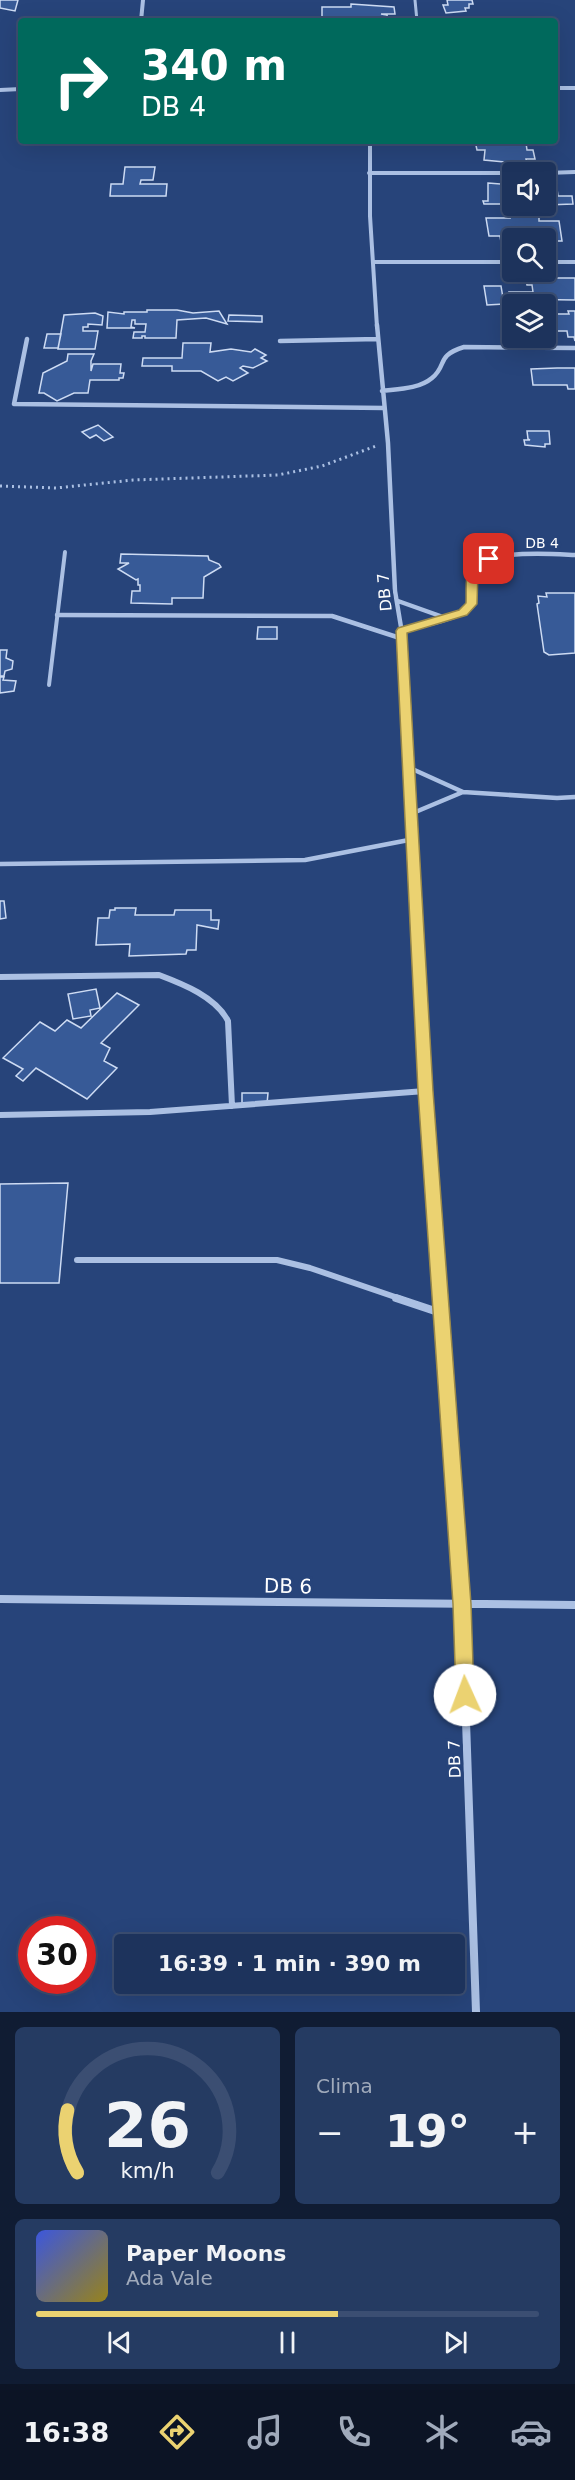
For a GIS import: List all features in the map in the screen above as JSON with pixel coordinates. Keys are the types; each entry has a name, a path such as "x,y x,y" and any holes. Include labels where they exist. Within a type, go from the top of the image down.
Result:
{"street":[{"path":"141,18 143,0"},
{"path":"558,88 575,88"},
{"path":"0,90 18,90"},
{"name":"DB 7","path":"370,144 369,173 378,339 388,442 398,601 404,639 425,1091 462,1604 476,2012"},
{"path":"556,172 575,172"},
{"path":"369,173 502,173"},
{"path":"374,262 502,262"},
{"path":"556,262 575,262"},
{"path":"27,339 14,404 384,408"},
{"path":"280,341 378,339"},
{"path":"382,391 416,387 425,383 439,371 443,358 454,350 464,347 575,348"},
{"name":"DB 4","path":"402,631 443,617 463,613 471,604 472,570 478,564 501,556 575,555"},
{"path":"398,601 443,617"},
{"path":"57,615 332,616 404,639"},
{"path":"0,977 134,974 159,975 181,983 222,1009 228,1021 232,1106"},
{"path":"0,1115 150,1113 425,1091"},
{"path":"77,1260 277,1260 310,1268 441,1313"},
{"name":"DB 6","path":"0,1599 575,1605"}],"lane":[{"path":"415,0 417,18"},
{"path":"49,685 65,552"},
{"path":"410,768 463,792 557,798 575,797"},
{"path":"412,813 463,792"},
{"path":"0,864 305,861 414,839"}],"path":[{"path":"0,486 56,488 133,480 278,475 322,466 388,442"}],"building":[{"path":"0,0 18,0 15,11 0,8"},
{"path":"447,0 472,0 473,4 465,8 466,11 446,13 443,5 448,5"},
{"path":"351,4 394,7 395,14 381,14 387,15 388,18 322,17 322,7 351,7"},
{"path":"476,144 526,144 527,150 533,150 535,159 526,159 527,162 484,160 485,150 477,150"},
{"path":"125,167 155,167 153,180 141,180 140,184 167,184 166,196 110,196 111,184 123,184"},
{"path":"488,183 502,184 502,204 484,204 483,201 488,201"},
{"path":"556,189 558,196 572,196 573,204 556,205"},
{"path":"509,216 539,216 539,221 559,221 562,241 556,241 556,228 502,228 502,242 500,236 489,236 486,218 510,218"},
{"path":"556,278 575,278 575,300 556,300 556,294 509,294 509,292 533,292 532,285 527,285 526,282 556,282"},
{"path":"484,286 501,286 502,304 487,305"},
{"path":"147,310 177,310 193,313 219,311 227,324 206,318 177,320 176,338 145,338 142,336 142,338 133,338 134,332 145,332 146,324 135,324 135,320 132,320 131,327 135,328 107,328 108,312 124,314 124,312 147,312"},
{"path":"568,311 575,311 575,341 574,337 568,337 567,331 556,331 556,314 569,314"},
{"path":"95,313 103,316 102,325 88,324 88,327 83,327 83,331 98,331 95,349 58,349 64,315"},
{"path":"229,315 262,316 262,322 228,321"},
{"path":"47,334 61,334 58,348 44,348"},
{"path":"183,343 211,343 210,352 231,349 251,352 255,349 266,355 261,358 267,361 253,368 243,366 240,368 248,373 233,381 226,377 218,381 201,371 172,371 172,366 142,366 143,358 182,358"},
{"path":"68,354 94,354 91,371 93,364 121,364 120,373 124,373 123,378 90,380 88,393 74,393 57,401 44,393 39,393 43,373 67,361"},
{"path":"575,368 575,389 568,389 567,385 533,385 531,369"},
{"path":"98,425 113,437 104,441 96,435 90,438 82,432"},
{"path":"527,431 549,431 550,444 545,444 545,447 525,445 524,440 530,440"},
{"path":"121,554 208,556 209,560 221,567 204,577 203,598 172,598 172,604 131,603 132,591 140,591 140,585 138,585 138,579 118,569 129,563 120,563"},
{"path":"546,593 575,593 575,653 549,655 544,652 537,604 539,603 538,596 547,597"},
{"path":"258,627 277,627 277,639 257,639"},
{"path":"0,650 7,650 6,658 13,661 12,669 5,671 4,676 0,676"},
{"path":"0,677 4,677 3,680 16,681 14,691 0,693"},
{"path":"0,901 4,901 6,918 0,919"},
{"path":"115,908 136,908 135,915 174,915 175,910 211,910 211,920 219,920 218,929 197,925 196,950 187,950 186,954 129,956 130,944 96,945 98,918 109,918 110,910 115,910"},
{"path":"96,989 100,1008 90,1010 91,1016 73,1019 68,994"},
{"path":"117,993 139,1005 101,1043 110,1048 104,1061 117,1068 87,1099 36,1068 23,1081 16,1076 23,1069 3,1058 40,1022 55,1031 67,1020 81,1028"},
{"path":"242,1093 268,1093 267,1104 242,1104"},
{"path":"68,1183 59,1283 0,1283 0,1184"}],"route":[{"path":"465,1695 462,1604 425,1091 402,631 443,617 463,613 471,604 472,570 489,559"}]}
